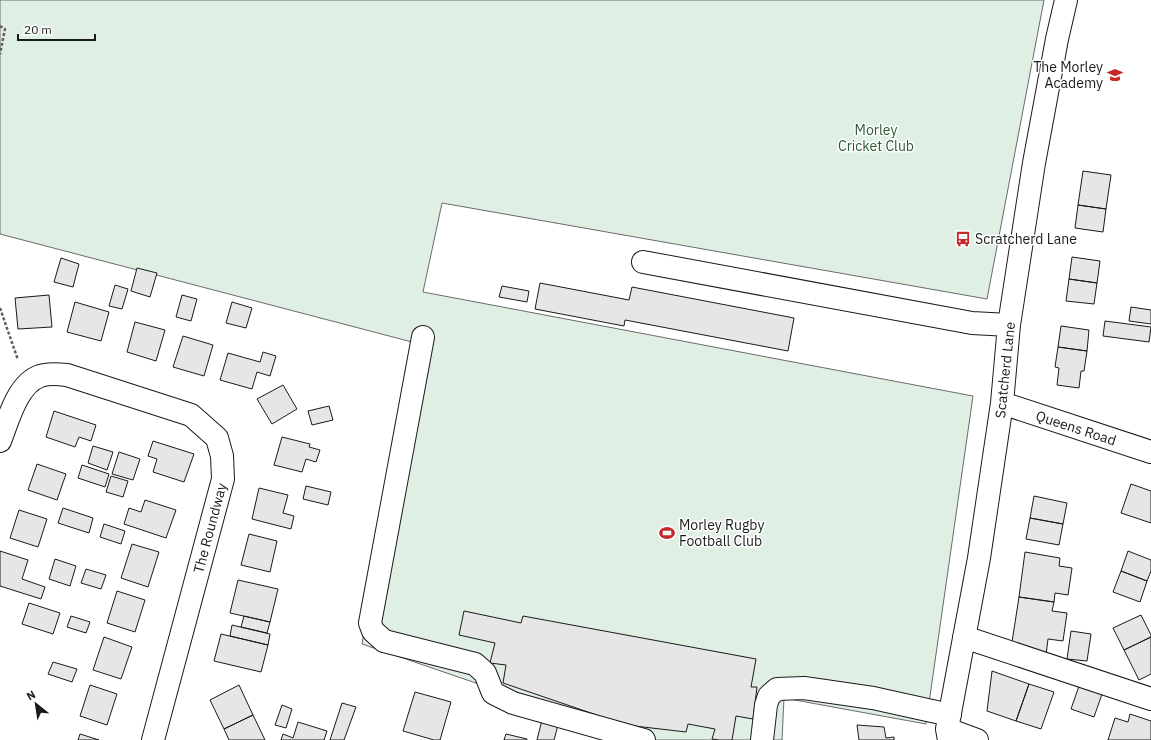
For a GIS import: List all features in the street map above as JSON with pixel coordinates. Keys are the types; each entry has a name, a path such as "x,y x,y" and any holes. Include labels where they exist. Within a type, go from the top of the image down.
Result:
{"street":[{"name":"Scatcherd Lane","path":"949,728 979,558 1002,403 1009,325 1034,163 1057,39 1066,0"},
{"path":"643,262 972,324 1009,325"},
{"path":"423,337 370,623 373,631 384,641 475,664 485,673 493,693 514,702 644,740"},
{"name":"The Roundway","path":"0,441 16,399 26,385 39,376 55,374 67,375 192,416 217,438 222,456 224,478 153,740"},
{"name":"Queens Road","path":"1002,403 1151,452"},
{"path":"964,637 1151,699"},
{"path":"762,740 766,705 769,696 777,689 804,688 865,697 977,740"}],"path":[{"path":"0,26 6,30 0,54"},
{"path":"0,308 26,385"}],"green space":[{"name":"Morley Cricket Club","path":"0,0 1044,0 987,299 442,203 423,292 973,396 926,724 784,698 782,740 642,740 362,644 412,342 0,234"}],"building":[{"path":"1083,171 1111,175 1106,209 1078,205"},
{"path":"1078,205 1106,209 1103,232 1075,228"},
{"path":"1072,257 1100,261 1097,283 1069,279"},
{"path":"61,258 79,264 73,287 54,282"},
{"path":"137,268 157,273 150,297 131,291"},
{"path":"1069,279 1097,283 1094,304 1066,301"},
{"path":"540,283 629,300 632,287 794,318 788,351 625,320 624,326 535,309"},
{"path":"115,285 128,289 122,309 109,306"},
{"path":"502,286 529,291 527,302 499,297"},
{"path":"49,295 52,327 18,329 15,298"},
{"path":"182,295 197,299 191,321 176,317"},
{"path":"75,302 109,312 101,341 67,332"},
{"path":"232,302 252,308 246,328 226,323"},
{"path":"1131,307 1151,310 1151,324 1129,321"},
{"path":"1105,321 1151,327 1149,342 1103,336"},
{"path":"135,322 165,330 156,361 127,352"},
{"path":"1061,326 1089,330 1087,351 1058,347"},
{"path":"183,336 213,345 204,376 173,367"},
{"path":"1058,347 1087,351 1084,371 1081,371 1079,388 1057,385 1059,368 1055,367"},
{"path":"263,352 276,356 270,376 257,372 252,389 220,380 228,353 260,362"},
{"path":"283,385 297,409 272,424 257,399"},
{"path":"329,406 333,420 312,425 308,411"},
{"path":"54,411 96,425 91,441 79,437 75,447 46,437"},
{"path":"282,437 310,444 309,447 320,450 316,462 306,459 302,472 274,465"},
{"path":"153,441 194,454 184,482 153,472 157,459 148,456"},
{"path":"93,446 113,452 107,470 88,463"},
{"path":"119,452 140,459 133,480 112,474"},
{"path":"37,464 66,474 57,500 28,490"},
{"path":"82,465 109,474 105,487 78,478"},
{"path":"111,476 128,481 123,497 106,492"},
{"path":"1131,484 1151,491 1151,523 1121,513"},
{"path":"306,486 331,492 328,505 303,499"},
{"path":"259,488 288,495 283,513 294,516 291,529 252,519"},
{"path":"1034,496 1067,503 1063,524 1030,518"},
{"path":"145,500 176,510 166,538 124,524 129,508 141,512"},
{"path":"63,508 93,518 89,533 58,523"},
{"path":"19,510 47,519 38,547 10,538"},
{"path":"1030,518 1063,524 1059,545 1026,539"},
{"path":"104,524 125,531 121,544 100,537"},
{"path":"249,534 277,541 270,572 241,565"},
{"path":"132,544 159,552 148,587 121,578"},
{"path":"0,551 28,560 22,579 45,587 41,599 0,586"},
{"path":"1128,551 1151,560 1151,571 1147,581 1121,571"},
{"path":"1025,552 1060,558 1059,566 1072,568 1068,595 1055,593 1054,602 1019,597"},
{"path":"55,559 76,566 70,586 49,579"},
{"path":"86,569 106,575 101,589 81,583"},
{"path":"1121,571 1147,581 1140,602 1113,592"},
{"path":"238,580 278,589 270,622 230,613"},
{"path":"117,591 145,600 135,632 107,623"},
{"path":"1019,597 1054,602 1052,611 1067,613 1063,641 1048,639 1046,655 1012,642"},
{"path":"29,603 60,613 53,634 22,624"},
{"path":"464,611 521,623 523,616 756,659 751,687 757,687 753,719 736,716 732,740 712,739 715,729 688,724 686,732 626,725 503,683 506,665 490,663 495,643 459,635"},
{"path":"1141,615 1151,637 1124,650 1113,628"},
{"path":"71,616 90,622 86,633 67,627"},
{"path":"244,616 270,622 267,633 241,627"},
{"path":"232,625 270,634 268,645 230,636"},
{"path":"1071,631 1091,634 1087,661 1067,659"},
{"path":"221,634 268,645 261,672 214,661"},
{"path":"104,637 132,647 121,679 93,670"},
{"path":"1151,637 1151,674 1139,680 1124,650"},
{"path":"53,662 77,669 72,682 48,674"},
{"path":"992,671 1029,684 1016,721 987,711"},
{"path":"1029,684 1054,692 1041,729 1016,721"},
{"path":"90,685 117,694 107,725 80,716"},
{"path":"239,685 253,715 224,729 210,700"},
{"path":"1079,686 1102,694 1094,717 1071,709"},
{"path":"415,692 451,702 440,740 434,740 403,731"},
{"path":"342,703 356,707 344,740 330,740"},
{"path":"282,705 292,709 286,728 275,725"},
{"path":"1130,714 1151,721 1151,740 1108,740 1115,718 1128,722"},
{"path":"253,715 265,740 229,740 224,729"},
{"path":"542,720 558,725 554,740 537,740"},
{"path":"298,722 327,731 324,740 281,740 283,734 293,738"},
{"path":"857,725 884,727 886,738 894,737 894,740 859,740"},
{"path":"80,734 99,740 78,740"},
{"path":"506,734 527,739 527,740 504,740"}],"place":[{"name":"The Morley Academy","path":"1115,75"},
{"name":"Scratcherd Lane","path":"963,239"},
{"name":"Morley Rugby Football Club","path":"667,533"}]}
